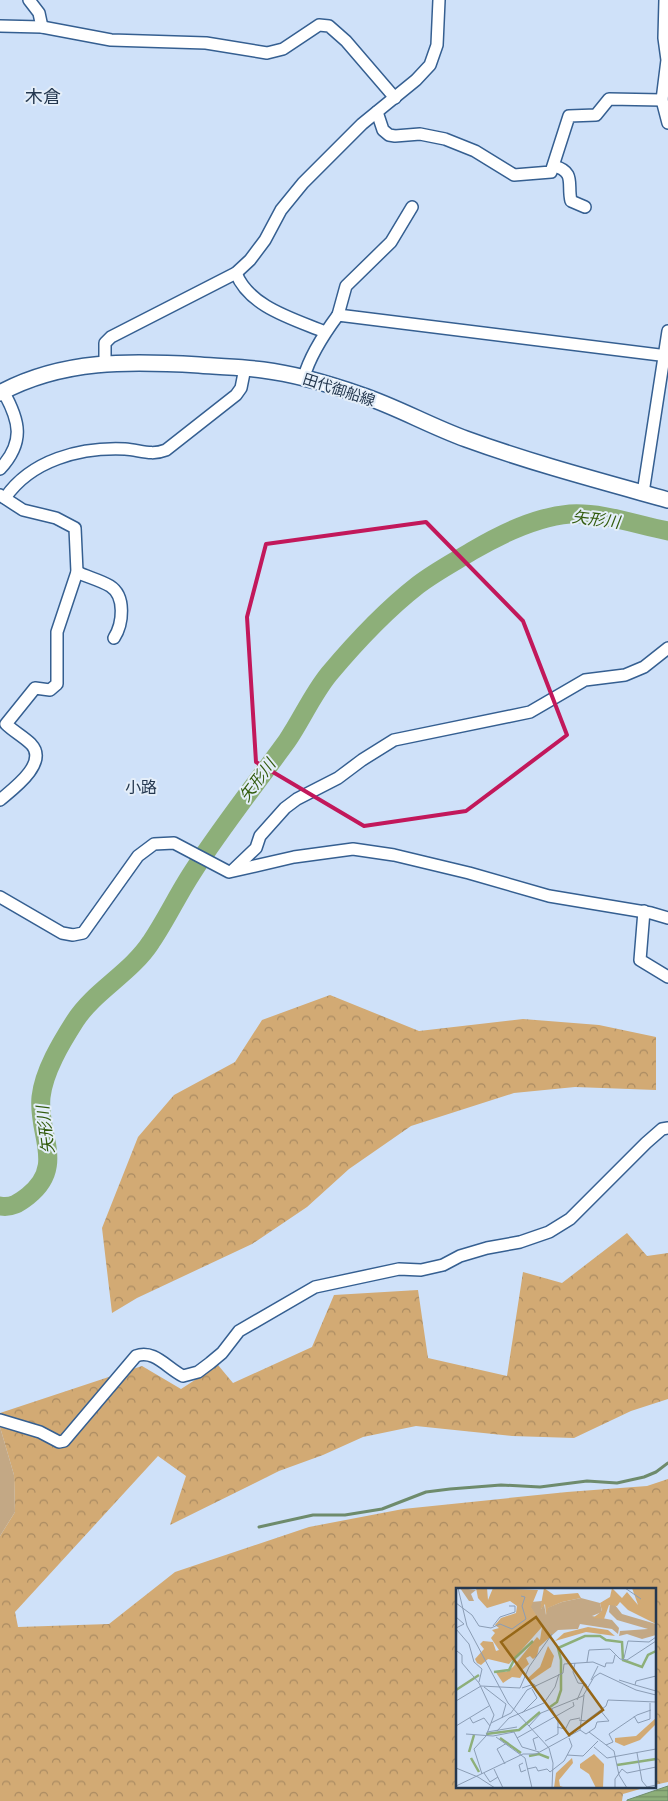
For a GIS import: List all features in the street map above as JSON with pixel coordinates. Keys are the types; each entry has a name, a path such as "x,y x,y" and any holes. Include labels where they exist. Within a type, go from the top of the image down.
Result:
{"main road":[{"name":"田代御船線","path":"2,392 29,380 60,371 105,362 153,362 244,368 304,378 363,396 464,439 668,500"}],"street":[{"path":"29,0 39,13 42,27"},
{"path":"105,362 105,343 111,337 236,273 255,253 281,210 303,183 362,124 426,71 434,58 437,45 439,0"},
{"path":"665,0 664,38 667,60 662,100 668,123"},
{"path":"0,26 42,27 111,40 206,43 267,53 283,49 319,25 329,26 346,41 395,98"},
{"path":"377,112 383,130 389,134 395,136 420,134 446,139 476,151 514,175 550,173 554,166 569,116 598,114 609,99 662,100"},
{"path":"554,166 562,169 570,178 571,201 584,207"},
{"path":"304,378 308,366 326,332 338,314 346,286 391,242 412,207"},
{"path":"236,273 242,288 260,301 292,319 326,332"},
{"path":"338,314 666,356"},
{"path":"643,493 666,356 668,331"},
{"path":"0,800 27,773 36,761 37,755 31,744 6,724 35,688 50,690 57,684 57,632 76,572 75,528 56,518 23,510 3,497 25,475 64,456 122,449 156,454 166,450 236,395 241,388 244,368"},
{"path":"0,469 14,451 18,430 12,409 2,392"},
{"path":"76,572 112,587 116,592 122,623 114,638"},
{"path":"227,870 256,848 260,836 285,808 296,799 338,778 394,740 530,712 585,680 625,675 644,668 668,648"},
{"path":"0,897 62,933 73,935 83,933 138,856 154,844 164,843 179,846 227,870 252,868 332,850 354,848 394,855 469,873 550,896 644,911 668,918"},
{"path":"644,911 640,960 668,977"},
{"path":"0,1420 40,1432 58,1442 64,1440 136,1356 142,1354 153,1355 183,1376 198,1372 222,1353 239,1331 315,1287 399,1269 421,1270 443,1265 460,1256 494,1246 520,1242 549,1232 570,1220 646,1143 662,1129 668,1128"}],"highlighted area":[{"path":"426,522 523,621 567,735 466,811 364,826 256,762 247,617 266,544"}],"shaded area":[{"path":"0,1427 14,1475 15,1512 0,1536"},
{"path":"668,1786 668,1801 627,1801 627,1800"}],"green space":[{"path":"330,995 419,1031 523,1019 599,1025 656,1037 656,1090 575,1087 514,1093 411,1126 349,1169 307,1207 252,1244 137,1298 112,1313 102,1228 138,1137 174,1095 235,1062 262,1020"},
{"path":"627,1233 647,1256 668,1253 668,1399 631,1411 574,1438 512,1436 416,1426 363,1437 323,1455 279,1471 170,1525 186,1476 158,1456 15,1612 18,1627 109,1624 175,1572 309,1527 403,1509 567,1492 647,1486 668,1479 668,1782 656,1785 656,1588 456,1588 456,1788 644,1788 623,1794 622,1801 0,1801 0,1536 15,1512 14,1475 0,1427 0,1413 142,1366 181,1389 218,1365 233,1383 312,1347 334,1295 418,1290 428,1358 507,1376 523,1272 562,1283"}],"waterway":[{"name":"矢形川","path":"0,1206 12,1206 25,1199 39,1185 46,1173 48,1161 41,1111 41,1097 46,1077 64,1038 92,1000 143,953 203,856 287,741 323,682 371,627 394,605 431,576 495,538 531,523 557,516 582,514 607,517 668,531"},
{"path":"259,1527 313,1515 345,1515 382,1509 426,1492 450,1489 501,1485 540,1487 587,1481 617,1483 644,1477 656,1472 668,1463"}],"district":[{"name":"木倉","path":"43,97"},
{"name":"小路","path":"141,787"}]}
